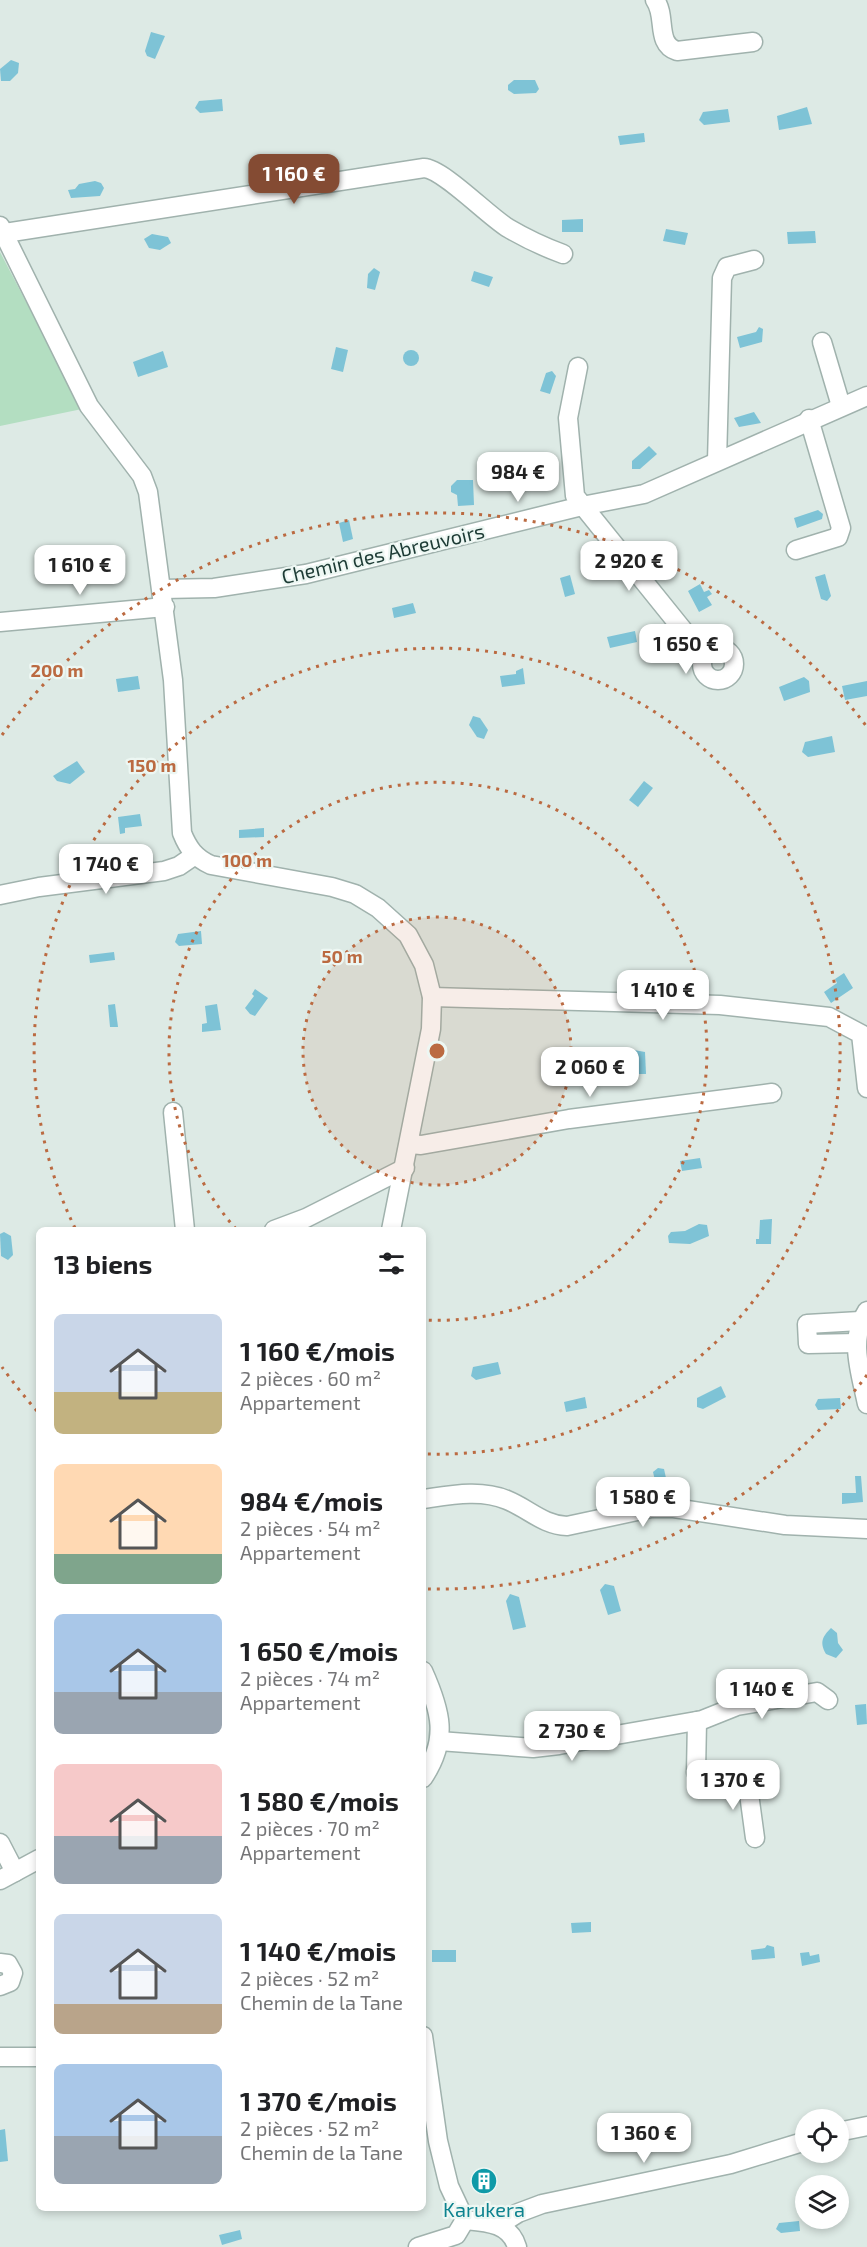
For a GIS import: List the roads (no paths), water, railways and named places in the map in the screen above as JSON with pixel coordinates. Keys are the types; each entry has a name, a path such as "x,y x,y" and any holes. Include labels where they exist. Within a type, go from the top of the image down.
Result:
{"street":[{"path":"655,0 661,8 663,40 669,49 677,51 753,42"},
{"path":"392,1227 410,1144 431,1029 432,997 424,965 408,935 378,908 355,894 332,887 211,865 195,855 182,833 173,680 164,598 148,492 142,476 89,406 2,229 424,168 438,171 508,228 563,254"},
{"path":"717,461 722,278 727,267 754,260"},
{"path":"822,342 841,406"},
{"path":"578,367 568,418 575,496 704,656"},
{"name":"Chemin des Abreuvoirs","path":"0,622 164,598 306,573 582,506 644,494 809,419 867,396"},
{"path":"796,550 838,537 842,528 809,419"},
{"path":"0,895 39,887 164,870 179,866 195,855"},
{"path":"432,997 720,1005 829,1017 861,1034 867,1088"},
{"path":"410,1144 422,1145 568,1119 772,1093"},
{"path":"173,1112 185,1227"},
{"path":"282,1227 306,1218 405,1168"},
{"path":"856,1343 808,1344 807,1324 863,1316 856,1343 867,1404"},
{"path":"426,1499 458,1494 485,1495 506,1499 553,1525 567,1526 651,1508 674,1508 785,1525 867,1529"},
{"path":"426,1679 440,1716 440,1741 426,1771"},
{"path":"440,1741 533,1748 697,1721 737,1706 817,1692 828,1700"},
{"path":"697,1721 696,1772 699,1779 706,1782 747,1779 755,1838"},
{"path":"0,1843 7,1876 36,1862"},
{"path":"0,1964 8,1964 13,1972 10,1982 0,1986"},
{"path":"0,2056 36,2057"},
{"path":"426,2057 438,2141 449,2186 465,2220"},
{"path":"849,2130 867,2126"},
{"path":"499,2224 518,2213 542,2204 731,2164 795,2144"},
{"path":"465,2220 499,2224 514,2236 517,2247"},
{"path":"418,2247 456,2235 465,2220"}],"water":[{"path":"151,32 165,36 155,59 147,56 145,51"},
{"path":"11,60 19,63 18,73 10,81 1,81 0,69"},
{"path":"514,80 535,80 539,89 536,93 514,94 508,90 508,85"},
{"path":"222,99 223,111 200,113 195,108 199,101"},
{"path":"807,107 812,124 779,130 777,116"},
{"path":"728,109 730,122 704,125 699,120 703,112"},
{"path":"644,133 645,142 620,145 618,136"},
{"path":"95,181 101,183 104,188 100,196 71,198 68,190 75,189 79,184"},
{"path":"583,219 583,232 562,232 562,220"},
{"path":"666,229 688,233 685,245 663,241"},
{"path":"815,231 816,243 788,244 787,232"},
{"path":"152,234 168,237 171,243 160,250 149,248 144,239"},
{"path":"374,268 380,272 375,290 367,288 368,274"},
{"path":"474,271 493,277 489,287 471,281"},
{"path":"759,327 763,329 762,342 740,348 737,337 756,332"},
{"path":"336,347 348,350 343,372 331,369"},
{"path":"411,350 419,358 411,366 403,358"},
{"path":"163,351 168,367 138,377 133,362"},
{"path":"552,371 556,376 550,394 540,391 546,373"},
{"path":"754,412 761,423 739,427 734,418"},
{"path":"649,446 657,454 640,469 632,469 632,461"},
{"path":"535,463 540,469 542,486 531,487 529,470"},
{"path":"457,480 473,480 474,505 458,506 457,495 451,492 451,486"},
{"path":"818,510 823,514 822,519 797,528 794,518"},
{"path":"349,520 353,539 343,542 339,523"},
{"path":"825,574 831,596 827,601 821,599 815,577"},
{"path":"570,575 575,594 565,597 560,578"},
{"path":"700,584 704,592 709,590 712,594 707,597 712,605 699,612 688,591"},
{"path":"413,603 416,613 394,618 392,608"},
{"path":"635,631 637,642 610,648 607,637"},
{"path":"523,668 525,684 502,687 500,676 516,674 516,671"},
{"path":"138,676 140,689 118,692 116,679"},
{"path":"804,677 809,681 810,692 784,701 779,687"},
{"path":"867,681 867,696 845,700 842,686"},
{"path":"473,716 480,718 488,730 484,739 477,737 469,725"},
{"path":"832,736 835,752 808,757 802,752 805,742"},
{"path":"77,761 85,772 70,784 57,781 53,776"},
{"path":"644,781 653,788 638,807 629,800"},
{"path":"140,814 142,826 125,828 125,833 120,834 118,817"},
{"path":"264,828 264,837 239,838 239,830"},
{"path":"201,931 202,944 179,946 175,942 178,934"},
{"path":"114,952 115,960 90,963 89,955"},
{"path":"844,973 853,988 831,1003 824,992 837,983 835,979"},
{"path":"255,989 268,998 255,1016 245,1008 254,996 252,994"},
{"path":"115,1004 118,1027 110,1027 108,1005"},
{"path":"217,1004 221,1030 202,1032 202,1024 207,1023 205,1006"},
{"path":"634,1050 645,1052 646,1074 635,1074"},
{"path":"700,1158 702,1168 682,1171 680,1161"},
{"path":"772,1219 771,1244 756,1244 756,1239 759,1239 760,1220"},
{"path":"699,1224 707,1225 709,1236 690,1244 669,1243 668,1236 671,1232 685,1231"},
{"path":"4,1232 11,1236 13,1255 8,1260 1,1256 0,1234"},
{"path":"498,1362 501,1374 476,1380 471,1376 473,1367"},
{"path":"721,1386 726,1397 703,1409 697,1407 697,1398"},
{"path":"585,1397 587,1408 566,1412 564,1402"},
{"path":"840,1398 841,1409 818,1410 815,1405 818,1399"},
{"path":"658,1468 664,1469 668,1487 657,1489 653,1472"},
{"path":"855,1476 861,1476 863,1502 842,1504 842,1493 856,1493"},
{"path":"605,1584 614,1586 621,1611 608,1615 600,1590"},
{"path":"510,1594 519,1597 526,1627 513,1630 506,1601"},
{"path":"831,1628 837,1633 838,1643 843,1650 836,1658 826,1654 822,1643"},
{"path":"866,1704 867,1724 857,1725 855,1705"},
{"path":"591,1922 591,1932 572,1933 571,1923"},
{"path":"767,1945 774,1947 775,1958 752,1960 751,1950 765,1948"},
{"path":"432,1950 456,1950 456,1962 432,1962"},
{"path":"809,1952 810,1956 819,1954 820,1962 802,1966 800,1953"},
{"path":"5,2129 8,2161 0,2162 0,2130"},
{"path":"795,2221 795,2229 800,2231 781,2233 776,2229 779,2223"},
{"path":"240,2230 242,2239 222,2245 219,2235"}],"place":[{"name":"Karukera","path":"484,2181"}]}
